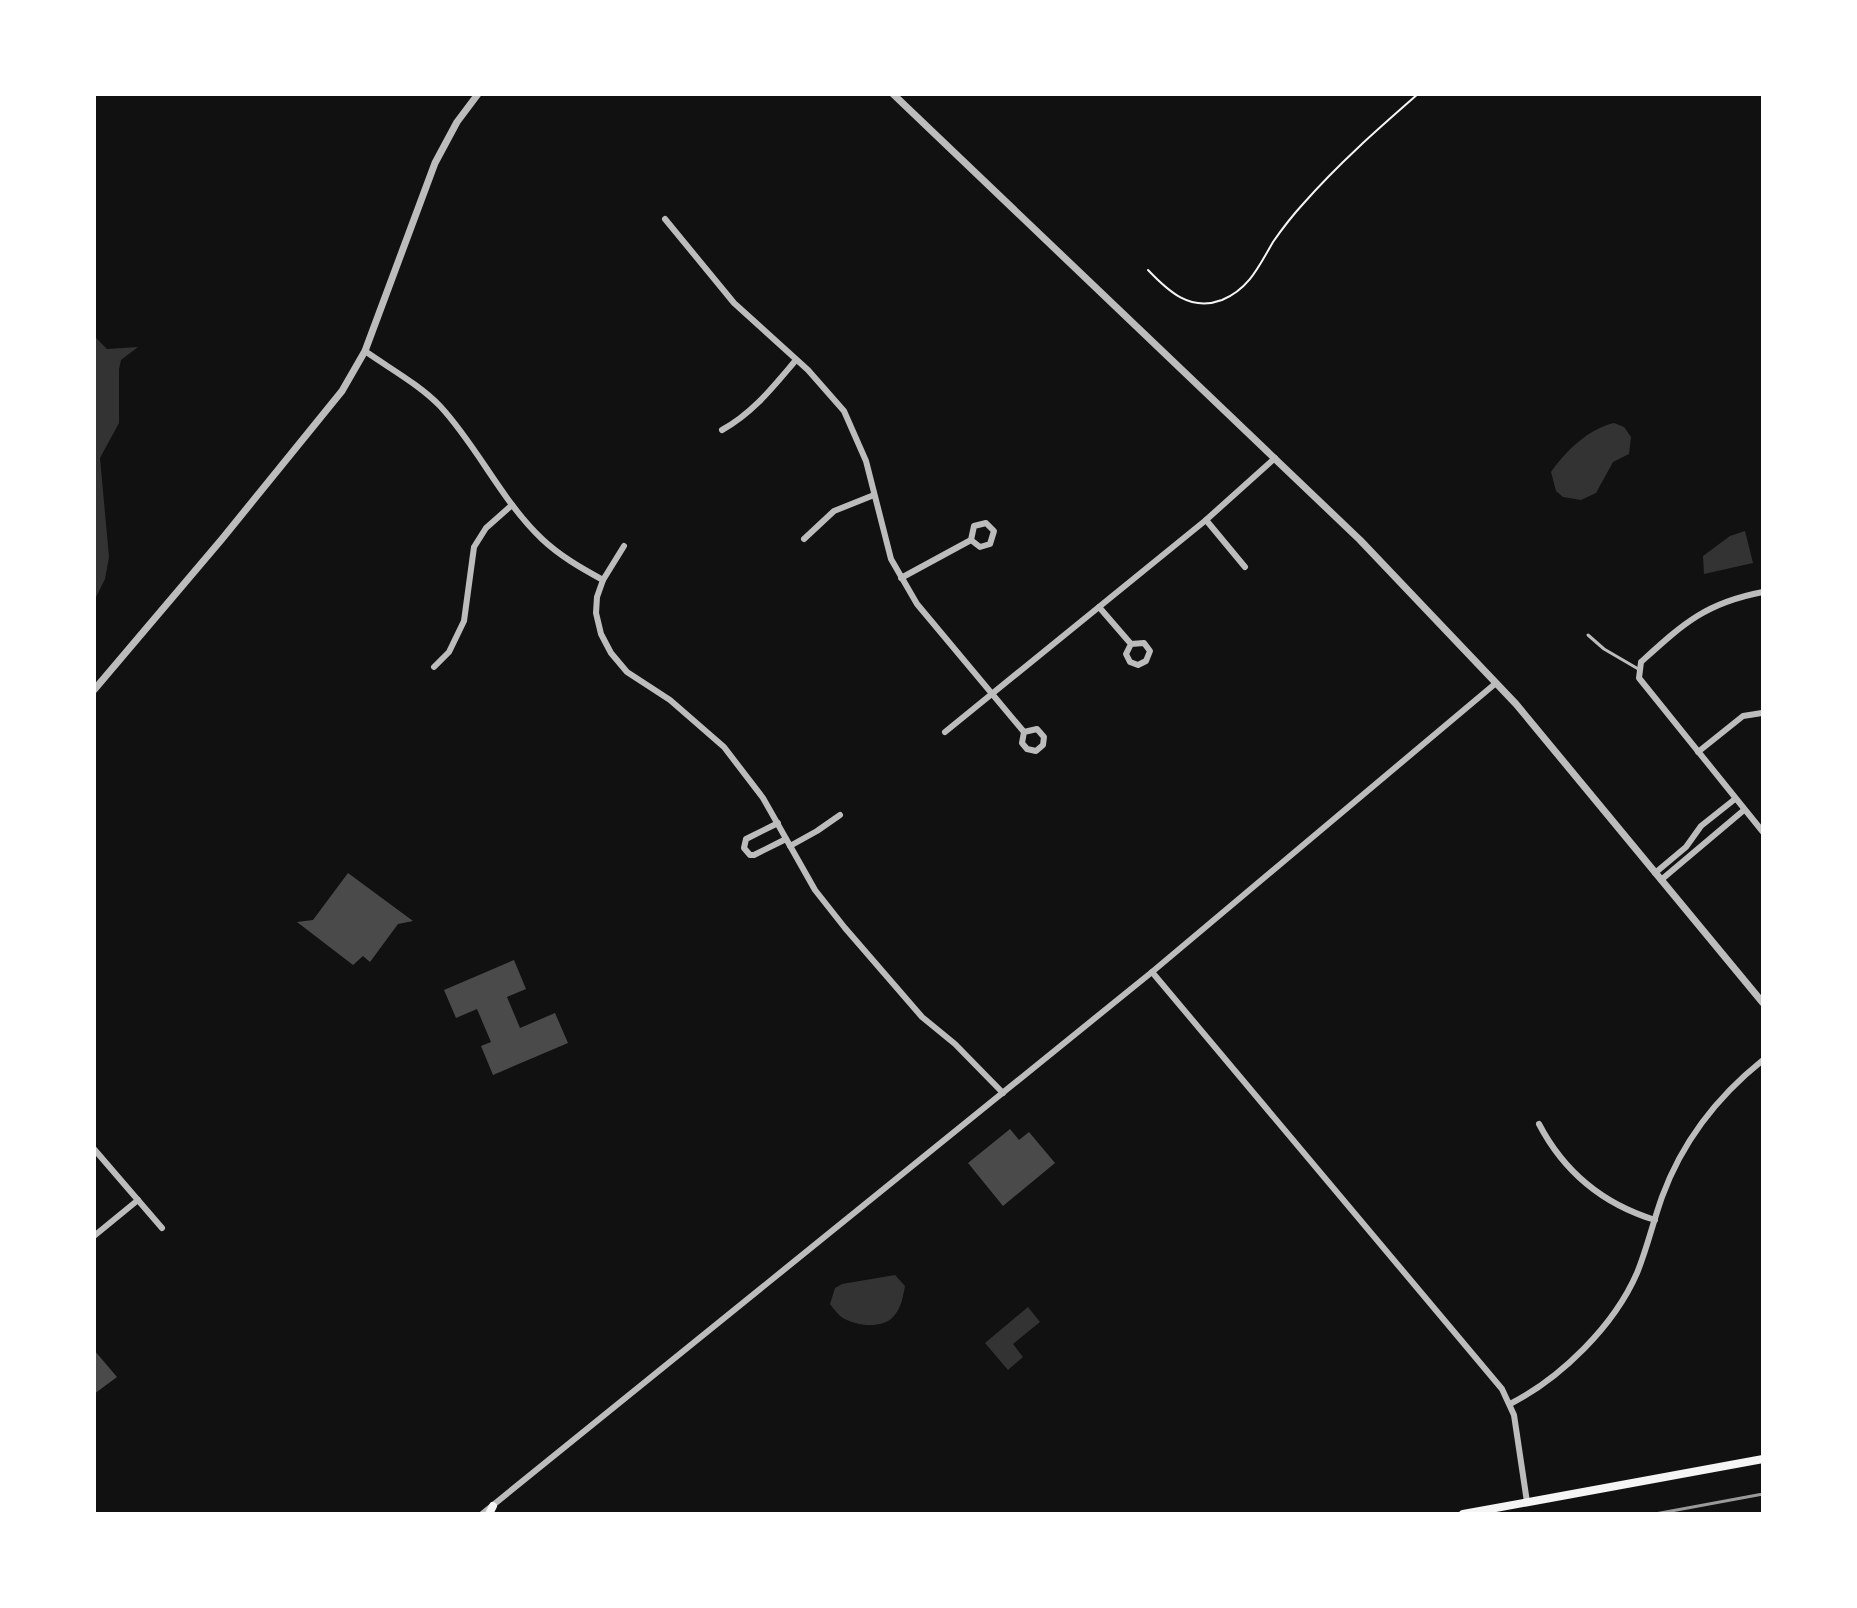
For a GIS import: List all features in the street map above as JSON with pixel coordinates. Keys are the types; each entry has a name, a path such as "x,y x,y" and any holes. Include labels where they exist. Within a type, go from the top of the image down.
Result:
{"main road":[{"path":"1463,1514 1763,1459"}],"street":[{"path":"94,690 325,416 365,351 435,163 457,122 478,94"},
{"path":"893,94 1360,540 1496,683 1763,1003"},
{"path":"665,219 726,294 827,391 852,424 866,461 891,559 901,578 917,604 1024,732"},
{"path":"365,351 437,403 468,439 512,505 541,539 562,556 603,580"},
{"path":"722,430 757,406 796,360"},
{"path":"945,732 1206,520 1275,458"},
{"path":"804,539 834,511 874,495"},
{"path":"434,667 449,652 464,621 474,547 486,528 512,505"},
{"path":"1206,520 1245,567"},
{"path":"901,578 971,540"},
{"path":"624,546 603,580 597,597 596,613 601,634 611,653 627,672 670,700 724,747 763,798 815,890 886,978 922,1017 955,1044 1003,1093"},
{"path":"1763,592 1709,608 1690,619 1641,662 1639,678 1763,832"},
{"path":"1099,607 1131,644"},
{"path":"482,1514 491,1510 1152,972 1496,683"},
{"path":"1698,752 1743,716 1762,713"},
{"path":"1658,876 1701,826 1735,799"},
{"path":"1658,876 1746,812"},
{"path":"778,823 746,839 746,852 754,855 788,842 840,815"},
{"path":"1152,972 1502,1389 1514,1415 1527,1502"},
{"path":"1510,1404 1528,1395 1560,1369 1601,1328 1637,1274 1663,1194 1698,1127 1732,1086 1763,1060"},
{"path":"1539,1124 1551,1147 1592,1190 1631,1213 1655,1220"},
{"path":"94,1149 162,1228"},
{"path":"94,1236 138,1200"}],"lane":[{"path":"1588,635 1604,649 1640,670"}],"path":[{"path":"1148,270 1170,293 1195,303 1219,301 1240,290 1258,271 1282,229 1302,204 1359,144 1418,94"}],"shaded area":[{"path":"94,331 96,338 107,349 138,347 121,360 119,423 100,458 109,557 105,579 94,601"},
{"path":"1614,423 1624,427 1631,437 1629,454 1613,462 1596,493 1581,500 1563,497 1556,491 1551,472 1578,442 1595,430"},
{"path":"1745,531 1753,563 1704,574 1703,556 1730,536"},
{"path":"895,1275 905,1286 900,1307 888,1321 869,1325 848,1321 830,1304 835,1288 842,1284"},
{"path":"1028,1307 1040,1322 1013,1344 1023,1357 1008,1370 985,1343"}],"building":[{"path":"348,873 413,921 398,924 370,962 363,956 353,965 297,922 313,920"},
{"path":"514,960 526,989 507,997 520,1028 555,1013 568,1043 493,1075 481,1046 491,1042 477,1009 456,1018 444,990"},
{"path":"1010,1129 1019,1140 1029,1132 1055,1163 1003,1206 968,1163"},
{"path":"94,1350 117,1377 94,1394"}],"railway":[{"path":"1655,1514 1763,1494"}]}
